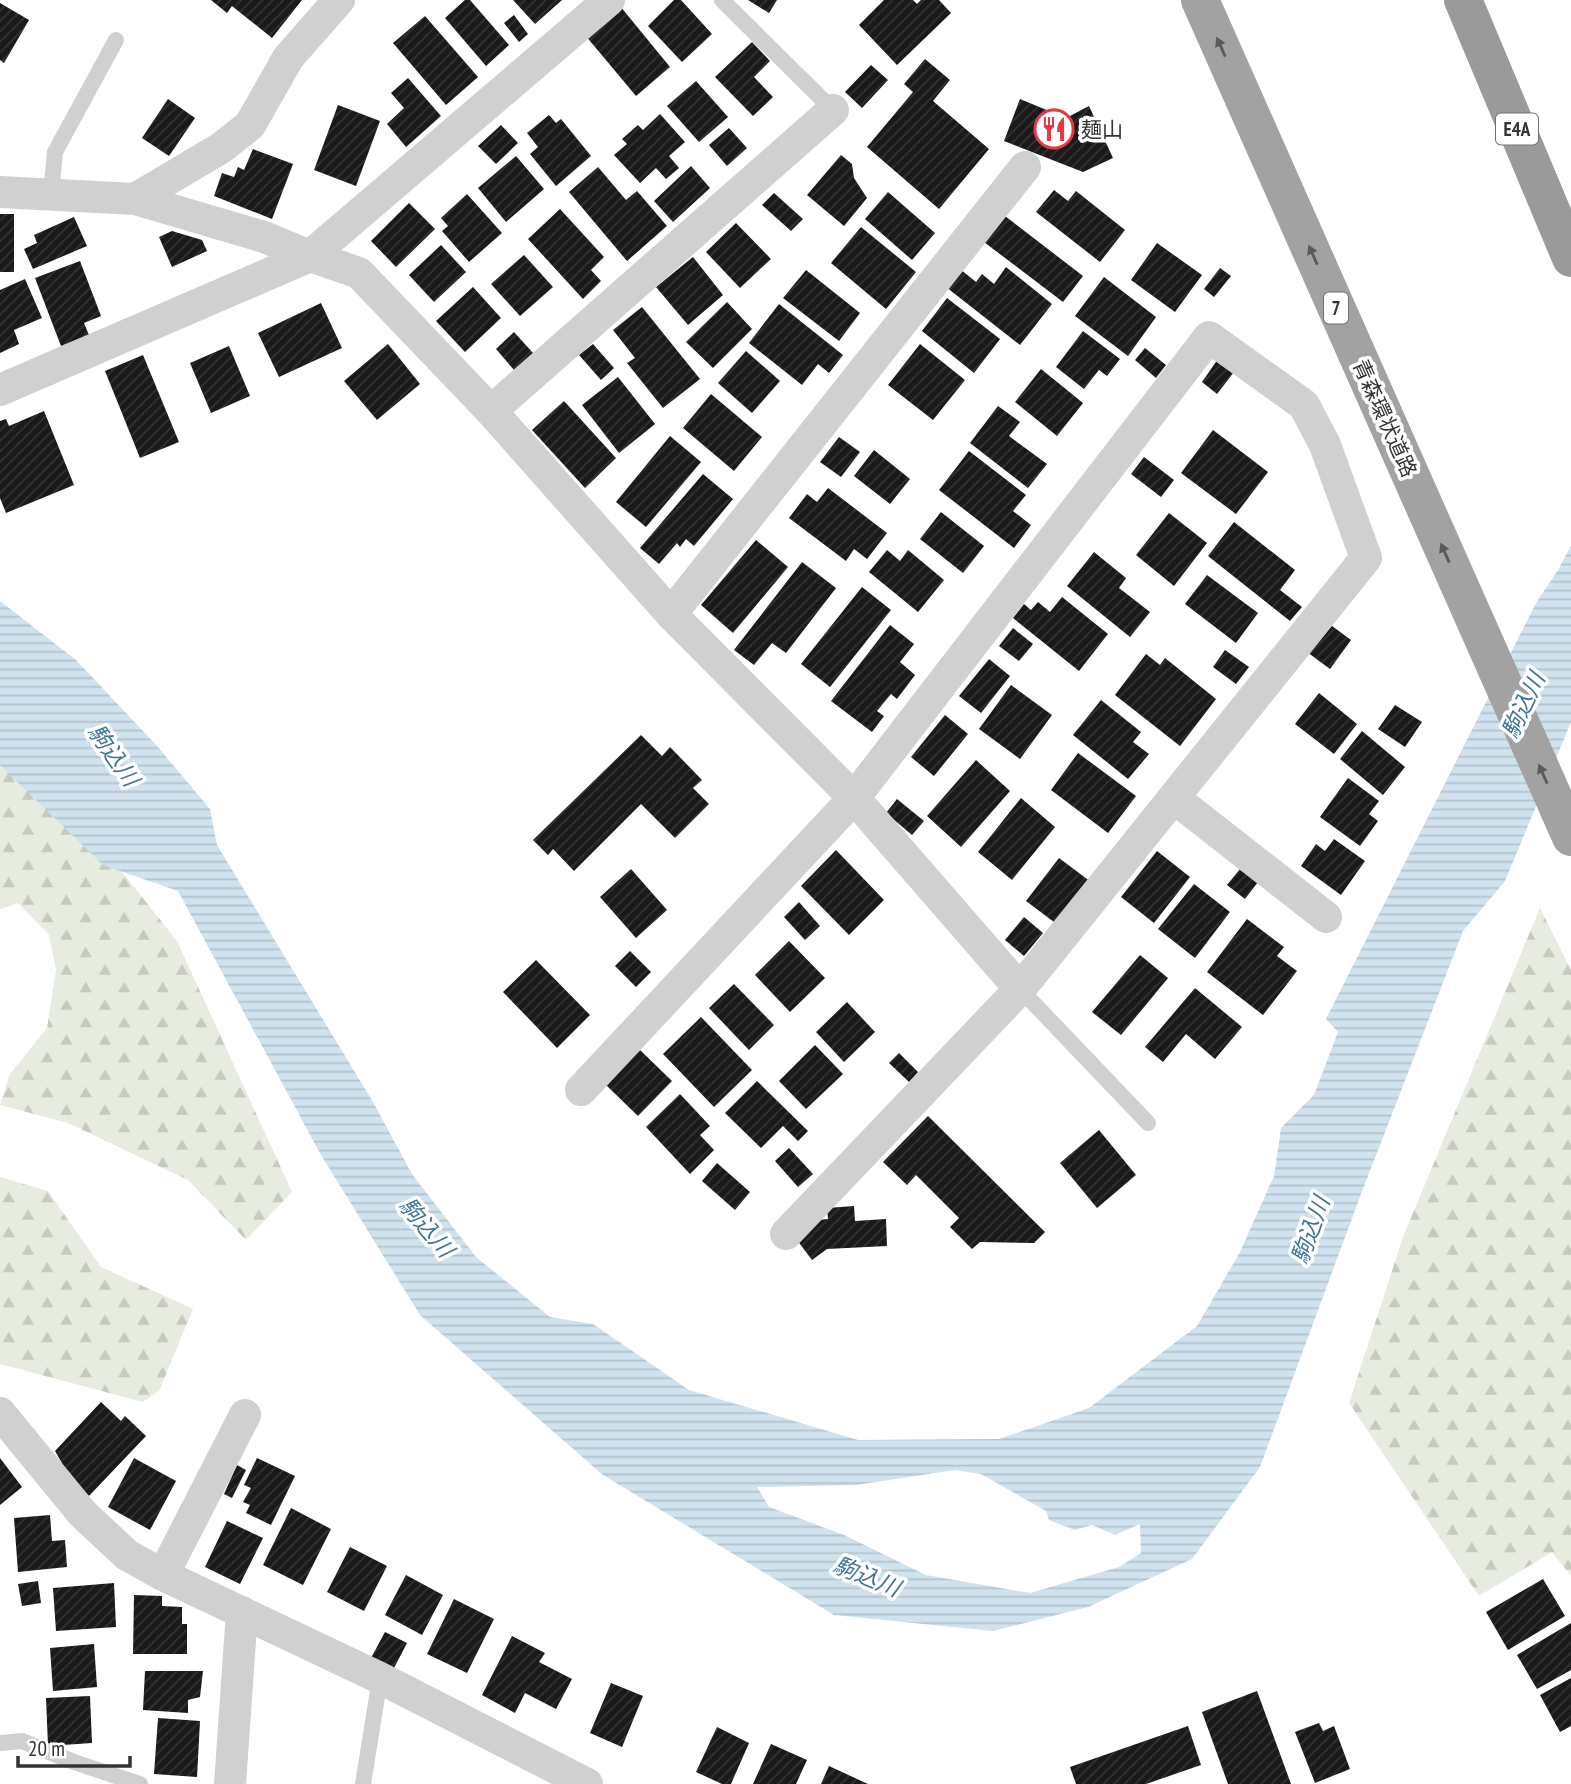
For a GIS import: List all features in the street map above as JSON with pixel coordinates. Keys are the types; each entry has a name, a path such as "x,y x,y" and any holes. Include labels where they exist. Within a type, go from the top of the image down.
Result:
{"highway":[{"name":"青森環状道路","path":"1200,0 1571,836"},
{"name":"E4A","path":"1463,0 1571,258"}],"street":[{"path":"135,199 221,149 250,125 288,58 339,0"},
{"path":"0,390 310,256 609,0"},
{"path":"491,411 833,110"},
{"path":"671,614 1025,167"},
{"path":"0,192 135,199 264,237 359,273 491,411 671,614 854,798 1020,989"},
{"path":"581,1090 854,798 1209,337 1304,405 1325,445 1366,558 1020,989 786,1234"},
{"path":"1174,798 1326,917"},
{"path":"0,1413 83,1514 127,1555 163,1575 380,1678 587,1784"},
{"path":"163,1575 245,1415"},
{"path":"230,1784 242,1612"}],"lane":[{"path":"722,0 833,110"},
{"path":"51,194 55,152 116,40"},
{"path":"1020,989 1148,1123"},
{"path":"363,1784 380,1678"},
{"path":"0,1744 23,1741 74,1762 140,1784"}],"green space":[{"path":"0,731 19,742 177,941 292,1192 246,1240 188,1180 68,1123 0,1105 10,1074 47,1028 56,970 49,935 18,903 0,909"},
{"path":"1540,908 1571,970 1571,1576 1552,1552 1479,1596 1349,1403 1403,1237"},
{"path":"0,1177 48,1191 101,1267 193,1309 159,1391 143,1402 0,1364"}],"water":[{"name":"駒込川","path":"1571,546 1571,722 1505,881 1463,931 1361,1194 1260,1467 1192,1559 1088,1607 993,1631 834,1615 603,1475 420,1315 321,1155 178,891 103,865 0,765 0,601 76,660 158,747 210,809 217,845 373,1102 412,1174 476,1257 550,1317 593,1324 689,1390 858,1440 999,1439 1089,1408 1197,1326 1239,1254 1274,1176 1281,1128 1314,1095 1338,1032 1326,1019 1536,603","holes":["955,1470 981,1474 1046,1511 1049,1520 1075,1530 1092,1525 1115,1535 1140,1524 1141,1553 1119,1567 1030,1593 926,1575 844,1535 769,1507 757,1487 856,1485"]}],"building":[{"path":"211,0 302,0 272,38 232,6 227,13"},
{"path":"465,0 470,0 509,45 486,66 445,18"},
{"path":"513,0 562,0 535,24"},
{"path":"674,0 681,0 712,34 682,62 648,26"},
{"path":"748,0 777,0 769,13"},
{"path":"884,0 913,0 917,4 921,0 939,0 951,13 897,65 859,25"},
{"path":"0,3 29,20 4,63 0,60"},
{"path":"620,6 670,67 636,96 585,35"},
{"path":"514,15 528,34 519,42 504,23"},
{"path":"425,16 478,77 446,105 393,43"},
{"path":"752,42 770,61 754,77 773,97 753,116 715,77"},
{"path":"925,59 950,80 933,101 989,149 939,209 867,147 913,92 904,84"},
{"path":"871,65 888,80 862,108 845,92"},
{"path":"408,78 441,116 406,147 387,124 404,108 391,93"},
{"path":"696,81 728,117 699,142 667,106"},
{"path":"168,99 195,118 169,156 142,138"},
{"name":"麺山","path":"1020,99 1066,118 1089,106 1113,158 1083,172 1004,141"},
{"path":"338,105 380,121 356,186 314,170"},
{"path":"660,114 685,142 669,156 679,168 666,179 656,168 640,183 614,155 627,144 622,139 638,125 643,130"},
{"path":"549,115 556,123 561,119 591,156 556,186 530,154 538,147 527,133"},
{"path":"501,125 518,143 496,164 478,146"},
{"path":"729,128 747,148 727,166 709,145"},
{"path":"253,149 293,164 272,219 214,196 222,173 234,177 238,167 244,170"},
{"path":"841,155 852,164 854,178 867,198 844,226 807,195"},
{"path":"516,156 544,189 506,222 478,188"},
{"path":"691,166 710,188 673,222 654,201"},
{"path":"598,167 626,200 637,191 667,226 627,261 569,192"},
{"path":"1054,190 1068,201 1076,191 1125,230 1100,262 1036,212"},
{"path":"888,192 935,233 912,260 865,219"},
{"path":"774,193 803,219 791,231 762,205"},
{"path":"467,194 502,233 469,262 442,231 448,226 441,218"},
{"path":"409,203 435,229 396,267 371,241"},
{"path":"560,209 604,257 591,270 601,281 583,299 528,239"},
{"path":"0,214 14,214 14,272 0,272"},
{"path":"1005,216 1083,276 1063,302 984,242"},
{"path":"74,217 87,246 33,269 24,249 37,243 34,235"},
{"path":"736,223 771,259 740,288 706,252"},
{"path":"861,227 916,272 886,309 831,263"},
{"path":"172,231 202,240 207,251 172,267 159,237"},
{"path":"1157,243 1202,275 1175,312 1131,280"},
{"path":"441,245 466,272 434,302 409,275"},
{"path":"524,255 553,287 520,316 491,284"},
{"path":"693,257 723,295 688,325 656,287"},
{"path":"80,261 101,316 84,323 89,335 61,346 35,278"},
{"path":"1006,267 1052,304 1020,345 946,287 960,269 976,282 982,274 994,284"},
{"path":"1220,268 1231,276 1214,297 1204,289"},
{"path":"806,270 860,313 839,341 783,298"},
{"path":"1104,277 1156,317 1128,356 1075,316"},
{"path":"25,279 42,318 14,330 19,344 0,353 0,290"},
{"path":"473,287 501,318 465,352 436,321"},
{"path":"947,298 1000,339 974,373 922,331"},
{"path":"727,302 752,329 713,368 686,342"},
{"path":"321,303 342,348 279,377 258,333"},
{"path":"779,304 843,355 829,373 818,364 802,385 749,343"},
{"path":"642,307 700,379 663,408 627,363 635,358 613,330"},
{"path":"1083,331 1120,359 1107,376 1099,370 1084,389 1056,367"},
{"path":"514,332 533,353 514,370 496,349"},
{"path":"388,344 420,384 377,420 344,381"},
{"path":"593,344 614,368 601,380 579,355"},
{"path":"920,344 965,380 933,420 888,385"},
{"path":"229,346 250,396 211,413 190,363"},
{"path":"1145,348 1166,365 1156,378 1135,360"},
{"path":"746,351 780,381 752,413 718,383"},
{"path":"143,355 179,442 140,458 105,371"},
{"path":"1218,359 1234,372 1217,394 1202,382"},
{"path":"1041,369 1083,403 1057,436 1015,402"},
{"path":"618,377 655,424 619,453 582,405"},
{"path":"711,394 762,437 734,471 683,428"},
{"path":"564,401 616,458 585,488 532,430"},
{"path":"998,406 1020,422 1009,436 1047,464 1028,488 970,443"},
{"path":"44,411 74,485 6,513 0,498 0,421 6,419 9,426"},
{"path":"1213,430 1268,472 1236,514 1181,473"},
{"path":"670,436 701,462 646,527 616,502"},
{"path":"839,437 860,452 841,477 820,462"},
{"path":"874,450 910,479 890,504 854,476"},
{"path":"969,451 1026,495 1013,511 1031,525 1014,548 939,490"},
{"path":"1144,457 1174,480 1161,497 1131,474"},
{"path":"703,474 733,499 694,546 686,539 680,547 677,543 659,564 640,548"},
{"path":"828,488 887,533 867,559 854,549 846,561 789,518 807,494 817,502"},
{"path":"941,512 984,546 963,573 920,539"},
{"path":"1169,513 1207,543 1174,586 1136,555"},
{"path":"1234,522 1295,570 1280,590 1302,607 1290,621 1208,556"},
{"path":"756,540 788,567 733,633 701,605"},
{"path":"887,550 900,561 908,550 944,580 918,612 869,572"},
{"path":"1094,552 1126,578 1119,588 1150,612 1130,637 1067,586"},
{"path":"802,562 836,588 786,653 772,643 754,665 734,650"},
{"path":"1207,575 1258,613 1236,643 1185,604"},
{"path":"862,587 891,610 830,687 801,664"},
{"path":"1062,597 1108,634 1079,671 1013,618 1024,604 1031,610 1038,602 1050,612"},
{"path":"1328,623 1351,640 1330,669 1307,652"},
{"path":"890,625 914,644 900,662 915,675 897,699 891,694 877,711 884,716 872,732 831,701"},
{"path":"1013,628 1033,644 1019,661 999,646"},
{"path":"1225,650 1249,667 1236,684 1213,667"},
{"path":"1146,654 1160,665 1165,658 1216,699 1180,746 1115,695"},
{"path":"989,659 1010,676 981,713 959,696"},
{"path":"1011,685 1052,715 1020,759 979,729"},
{"path":"1319,693 1357,724 1334,754 1295,724"},
{"path":"1101,700 1141,732 1133,742 1149,754 1128,779 1073,735"},
{"path":"1395,705 1422,722 1405,747 1378,729"},
{"path":"945,715 968,734 934,776 911,757"},
{"path":"1362,731 1405,767 1383,795 1340,759"},
{"path":"641,735 662,756 670,747 702,780 693,788 709,804 675,838 641,804 574,871 553,849 548,855 533,840"},
{"path":"1078,753 1136,796 1108,833 1051,790"},
{"path":"976,760 1010,791 961,847 927,816"},
{"path":"1348,778 1379,801 1369,814 1378,821 1360,846 1320,817"},
{"path":"1021,798 1055,827 1012,880 978,852"},
{"path":"897,799 924,821 912,835 886,813"},
{"path":"1334,839 1365,861 1341,895 1301,866 1316,844 1325,851"},
{"path":"836,850 884,900 849,935 801,886"},
{"path":"1157,851 1190,877 1154,923 1121,897"},
{"path":"1059,858 1091,882 1058,925 1026,901"},
{"path":"631,869 667,910 636,938 600,897"},
{"path":"1240,869 1258,882 1245,899 1227,885"},
{"path":"1194,884 1230,912 1195,958 1158,929"},
{"path":"799,902 820,926 805,940 784,917"},
{"path":"1024,917 1043,933 1024,956 1005,940"},
{"path":"1247,919 1284,947 1277,956 1297,971 1263,1015 1207,972"},
{"path":"789,941 825,978 790,1012 755,975"},
{"path":"630,951 651,972 636,987 615,966"},
{"path":"1140,955 1168,978 1121,1035 1092,1012"},
{"path":"536,960 590,1015 557,1048 503,992"},
{"path":"734,984 774,1025 749,1050 709,1008"},
{"path":"1195,988 1242,1027 1215,1059 1186,1034 1163,1062 1145,1047"},
{"path":"847,1002 875,1032 844,1062 816,1032"},
{"path":"701,1017 752,1070 714,1107 663,1054"},
{"path":"815,1045 843,1074 806,1109 779,1081"},
{"path":"640,1050 672,1081 638,1116 606,1085"},
{"path":"899,1053 918,1072 909,1082 889,1063"},
{"path":"757,1081 808,1131 798,1141 783,1126 761,1148 725,1113"},
{"path":"680,1094 710,1126 700,1135 714,1150 690,1174 646,1127"},
{"path":"928,1116 1045,1232 1034,1243 980,1242 972,1249 950,1227 959,1218 916,1175 907,1185 883,1162"},
{"path":"1099,1130 1136,1175 1097,1208 1060,1163"},
{"path":"789,1148 813,1174 798,1187 775,1161"},
{"path":"717,1163 750,1192 735,1210 702,1181"},
{"path":"854,1206 855,1221 886,1219 887,1246 827,1249 812,1260 794,1236 818,1220 828,1219 827,1208"},
{"path":"101,1402 121,1421 125,1416 146,1436 89,1496 71,1479 55,1451"},
{"path":"0,1458 22,1487 0,1505"},
{"path":"134,1458 176,1481 150,1530 108,1507"},
{"path":"257,1458 295,1476 271,1525 246,1513 250,1505 243,1502 251,1488 244,1485"},
{"path":"237,1465 246,1470 232,1498 224,1494"},
{"path":"291,1508 331,1529 303,1585 263,1565"},
{"path":"50,1515 52,1541 65,1540 67,1567 18,1572 14,1518"},
{"path":"227,1521 263,1538 240,1584 205,1567"},
{"path":"350,1547 387,1566 364,1611 327,1592"},
{"path":"406,1575 443,1595 422,1635 385,1615"},
{"path":"1543,1579 1565,1616 1508,1650 1486,1612"},
{"path":"38,1581 41,1603 22,1606 18,1584"},
{"path":"114,1583 116,1627 56,1631 53,1588"},
{"path":"134,1595 162,1596 162,1606 182,1607 182,1624 187,1624 187,1654 133,1654"},
{"path":"454,1599 494,1619 467,1673 427,1654"},
{"path":"1571,1623 1571,1670 1537,1689 1517,1655"},
{"path":"385,1632 407,1643 393,1670 371,1658"},
{"path":"512,1636 545,1653 539,1662 572,1679 556,1709 525,1693 515,1713 482,1695"},
{"path":"94,1644 97,1687 53,1691 50,1648"},
{"path":"145,1671 203,1671 200,1697 188,1700 188,1713 143,1710"},
{"path":"1571,1678 1571,1726 1560,1732 1540,1695"},
{"path":"611,1683 643,1696 622,1747 590,1733"},
{"path":"1257,1691 1291,1784 1228,1784 1202,1712"},
{"path":"90,1696 92,1743 48,1746 46,1698"},
{"path":"158,1718 200,1721 197,1777 154,1774"},
{"path":"1319,1723 1323,1731 1334,1726 1350,1769 1315,1783 1295,1732"},
{"path":"1188,1726 1201,1765 1146,1784 1076,1784 1070,1767"},
{"path":"717,1727 749,1743 731,1784 722,1784 696,1772"},
{"path":"771,1744 807,1760 796,1784 753,1784"},
{"path":"829,1766 868,1784 821,1784"}],"place":[{"name":"麺山","path":"1054,129"}]}
